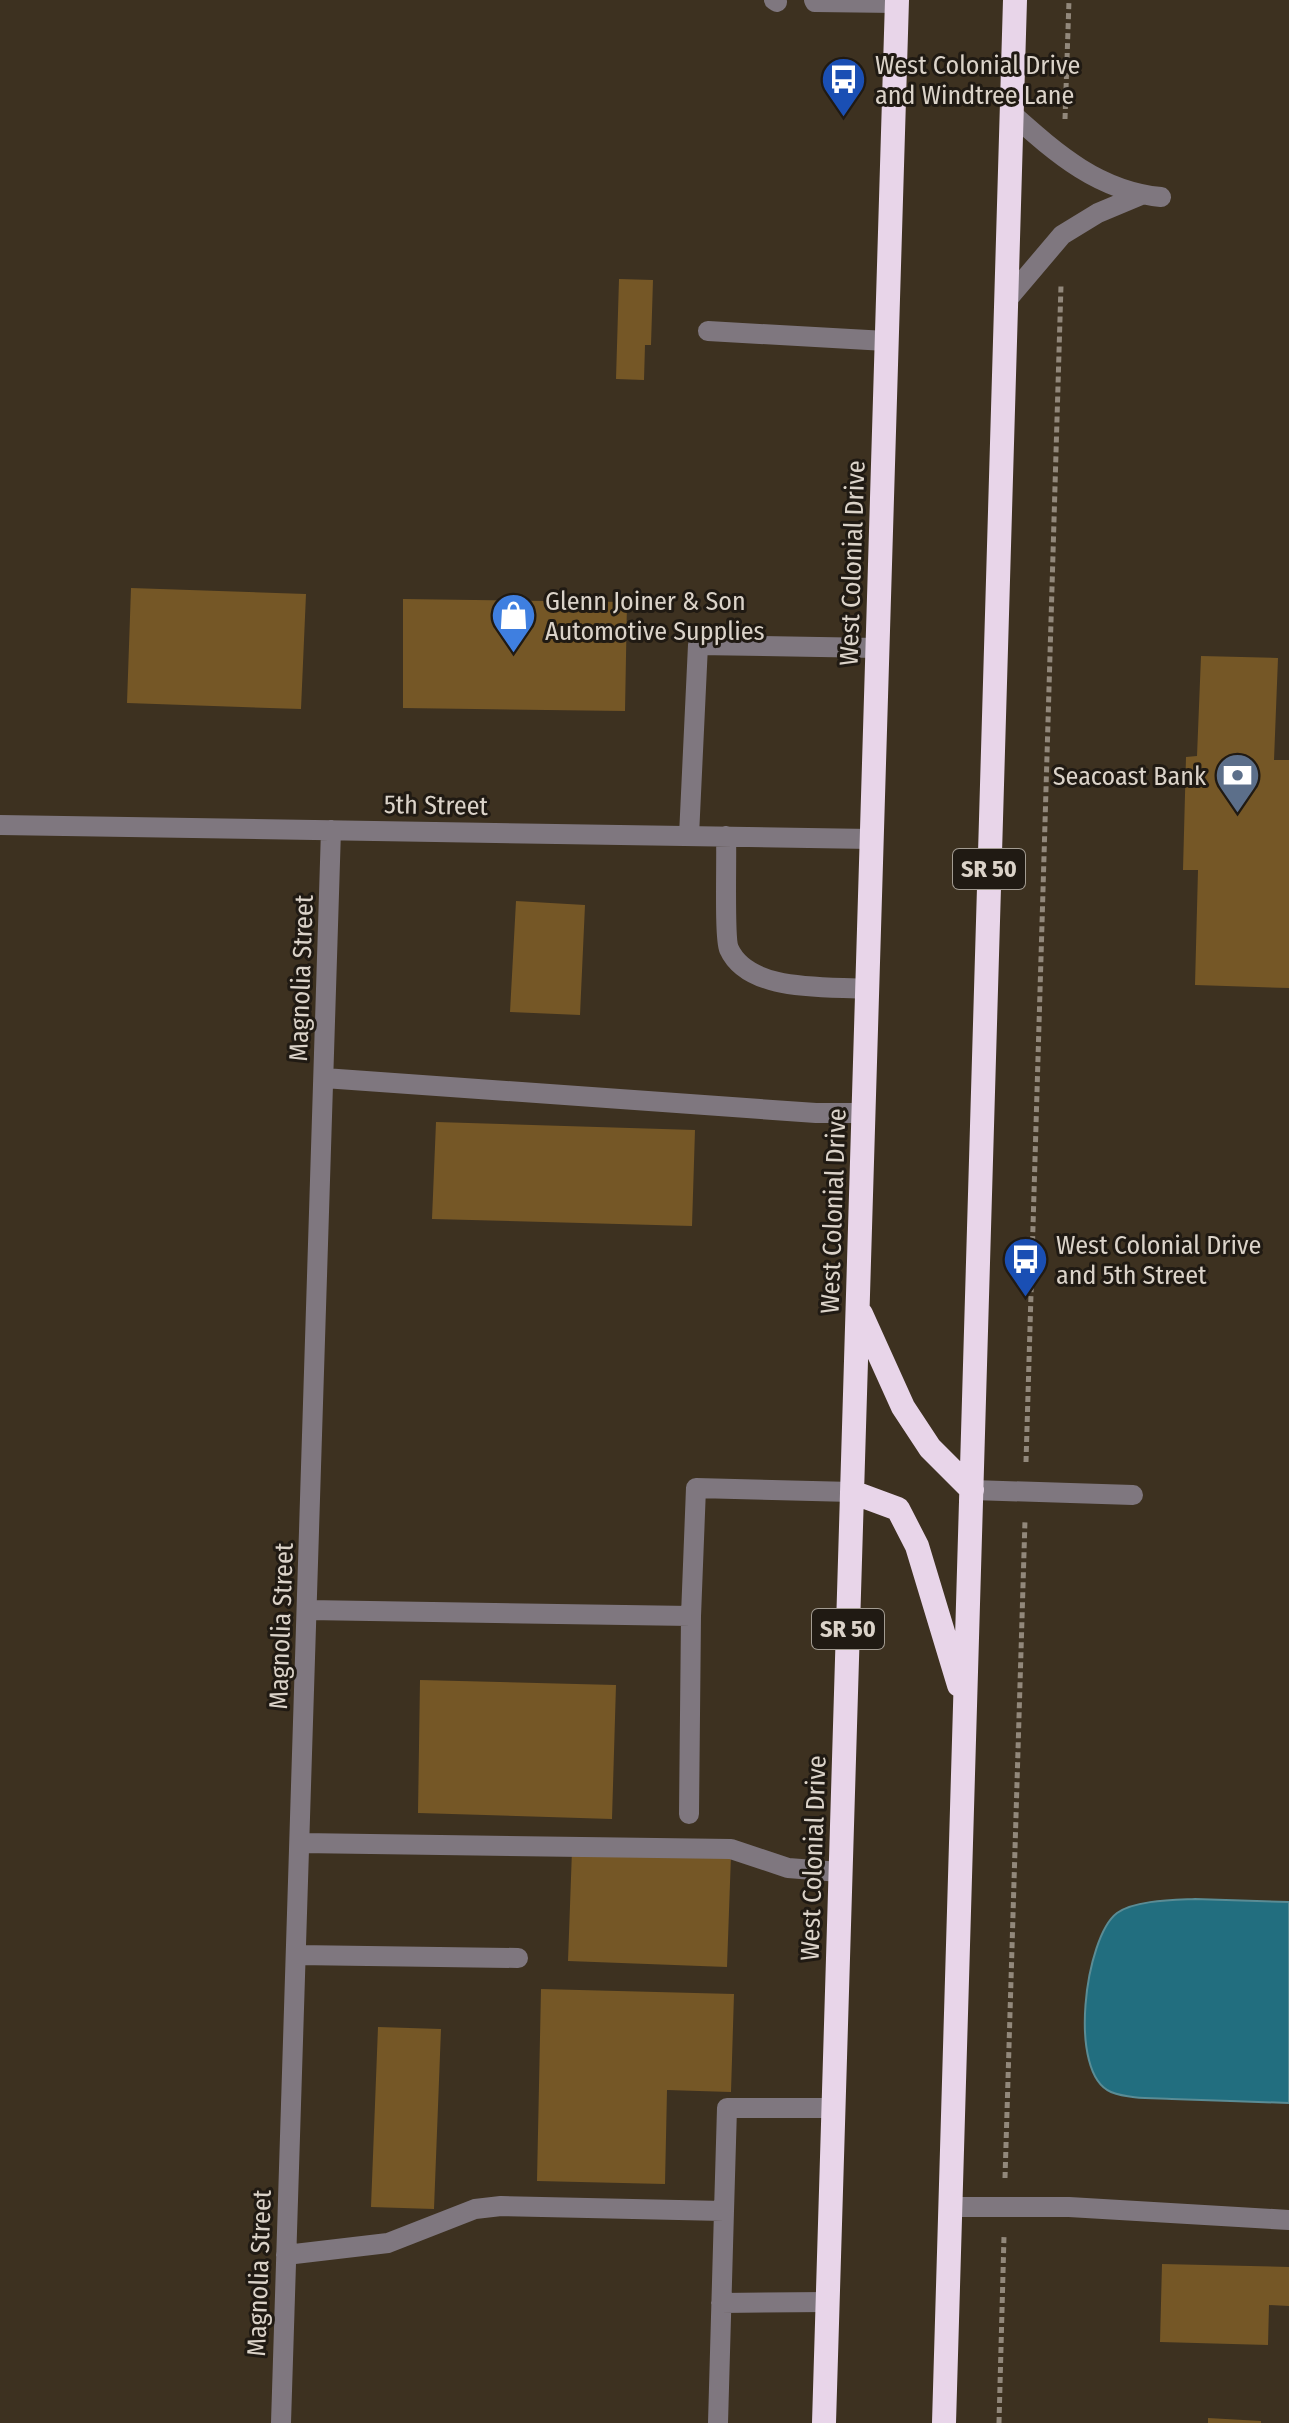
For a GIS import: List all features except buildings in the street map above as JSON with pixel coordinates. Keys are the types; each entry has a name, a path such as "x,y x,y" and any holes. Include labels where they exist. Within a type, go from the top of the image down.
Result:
{"highway":[{"name":"SR 50","path":"944,2423 1015,0"},
{"name":"West Colonial Drive","path":"824,2423 896,1"},
{"path":"859,1308 903,1407 930,1448 972,1490"},
{"path":"852,1492 898,1509 917,1546 964,1702"}],"street":[{"path":"814,0 896,1"},
{"path":"1006,301 1062,235 1098,213 1151,196 1099,178 1064,159 1011,113"},
{"path":"708,331 886,341"},
{"path":"689,836 698,645 877,648"},
{"name":"5th Street","path":"0,825 871,839"},
{"name":"Magnolia Street","path":"281,2423 331,830"},
{"path":"726,836 728,948 746,970 779,983 867,989"},
{"path":"324,1078 816,1113 864,1113"},
{"path":"689,1814 696,1488 852,1492"},
{"path":"972,1490 1133,1495"},
{"path":"308,1610 691,1616"},
{"path":"301,1843 731,1849 788,1868 840,1872"},
{"path":"297,1955 518,1958"},
{"path":"718,2423 727,2108 833,2108"},
{"path":"286,2255 388,2243 475,2209 488,2207 724,2211"},
{"path":"950,2207 1069,2207 1289,2220"},
{"path":"721,2303 828,2302"}],"path":[{"path":"1065,126 1069,0"},
{"path":"999,2423 1061,280"}],"water":[{"path":"1195,1899 1289,1902 1289,2103 1133,2097 1111,2092 1097,2080 1089,2060 1085,2034 1086,2005 1089,1975 1106,1927 1117,1913 1134,1905"}],"place":[{"name":"West Colonial Drive and Windtree Lane","path":"844,119"},
{"name":"Glenn Joiner & Son Automotive Supplies","path":"514,655"},
{"name":"Seacoast Bank","path":"1237,815"},
{"name":"West Colonial Drive and 5th Street","path":"1025,1299"}]}
